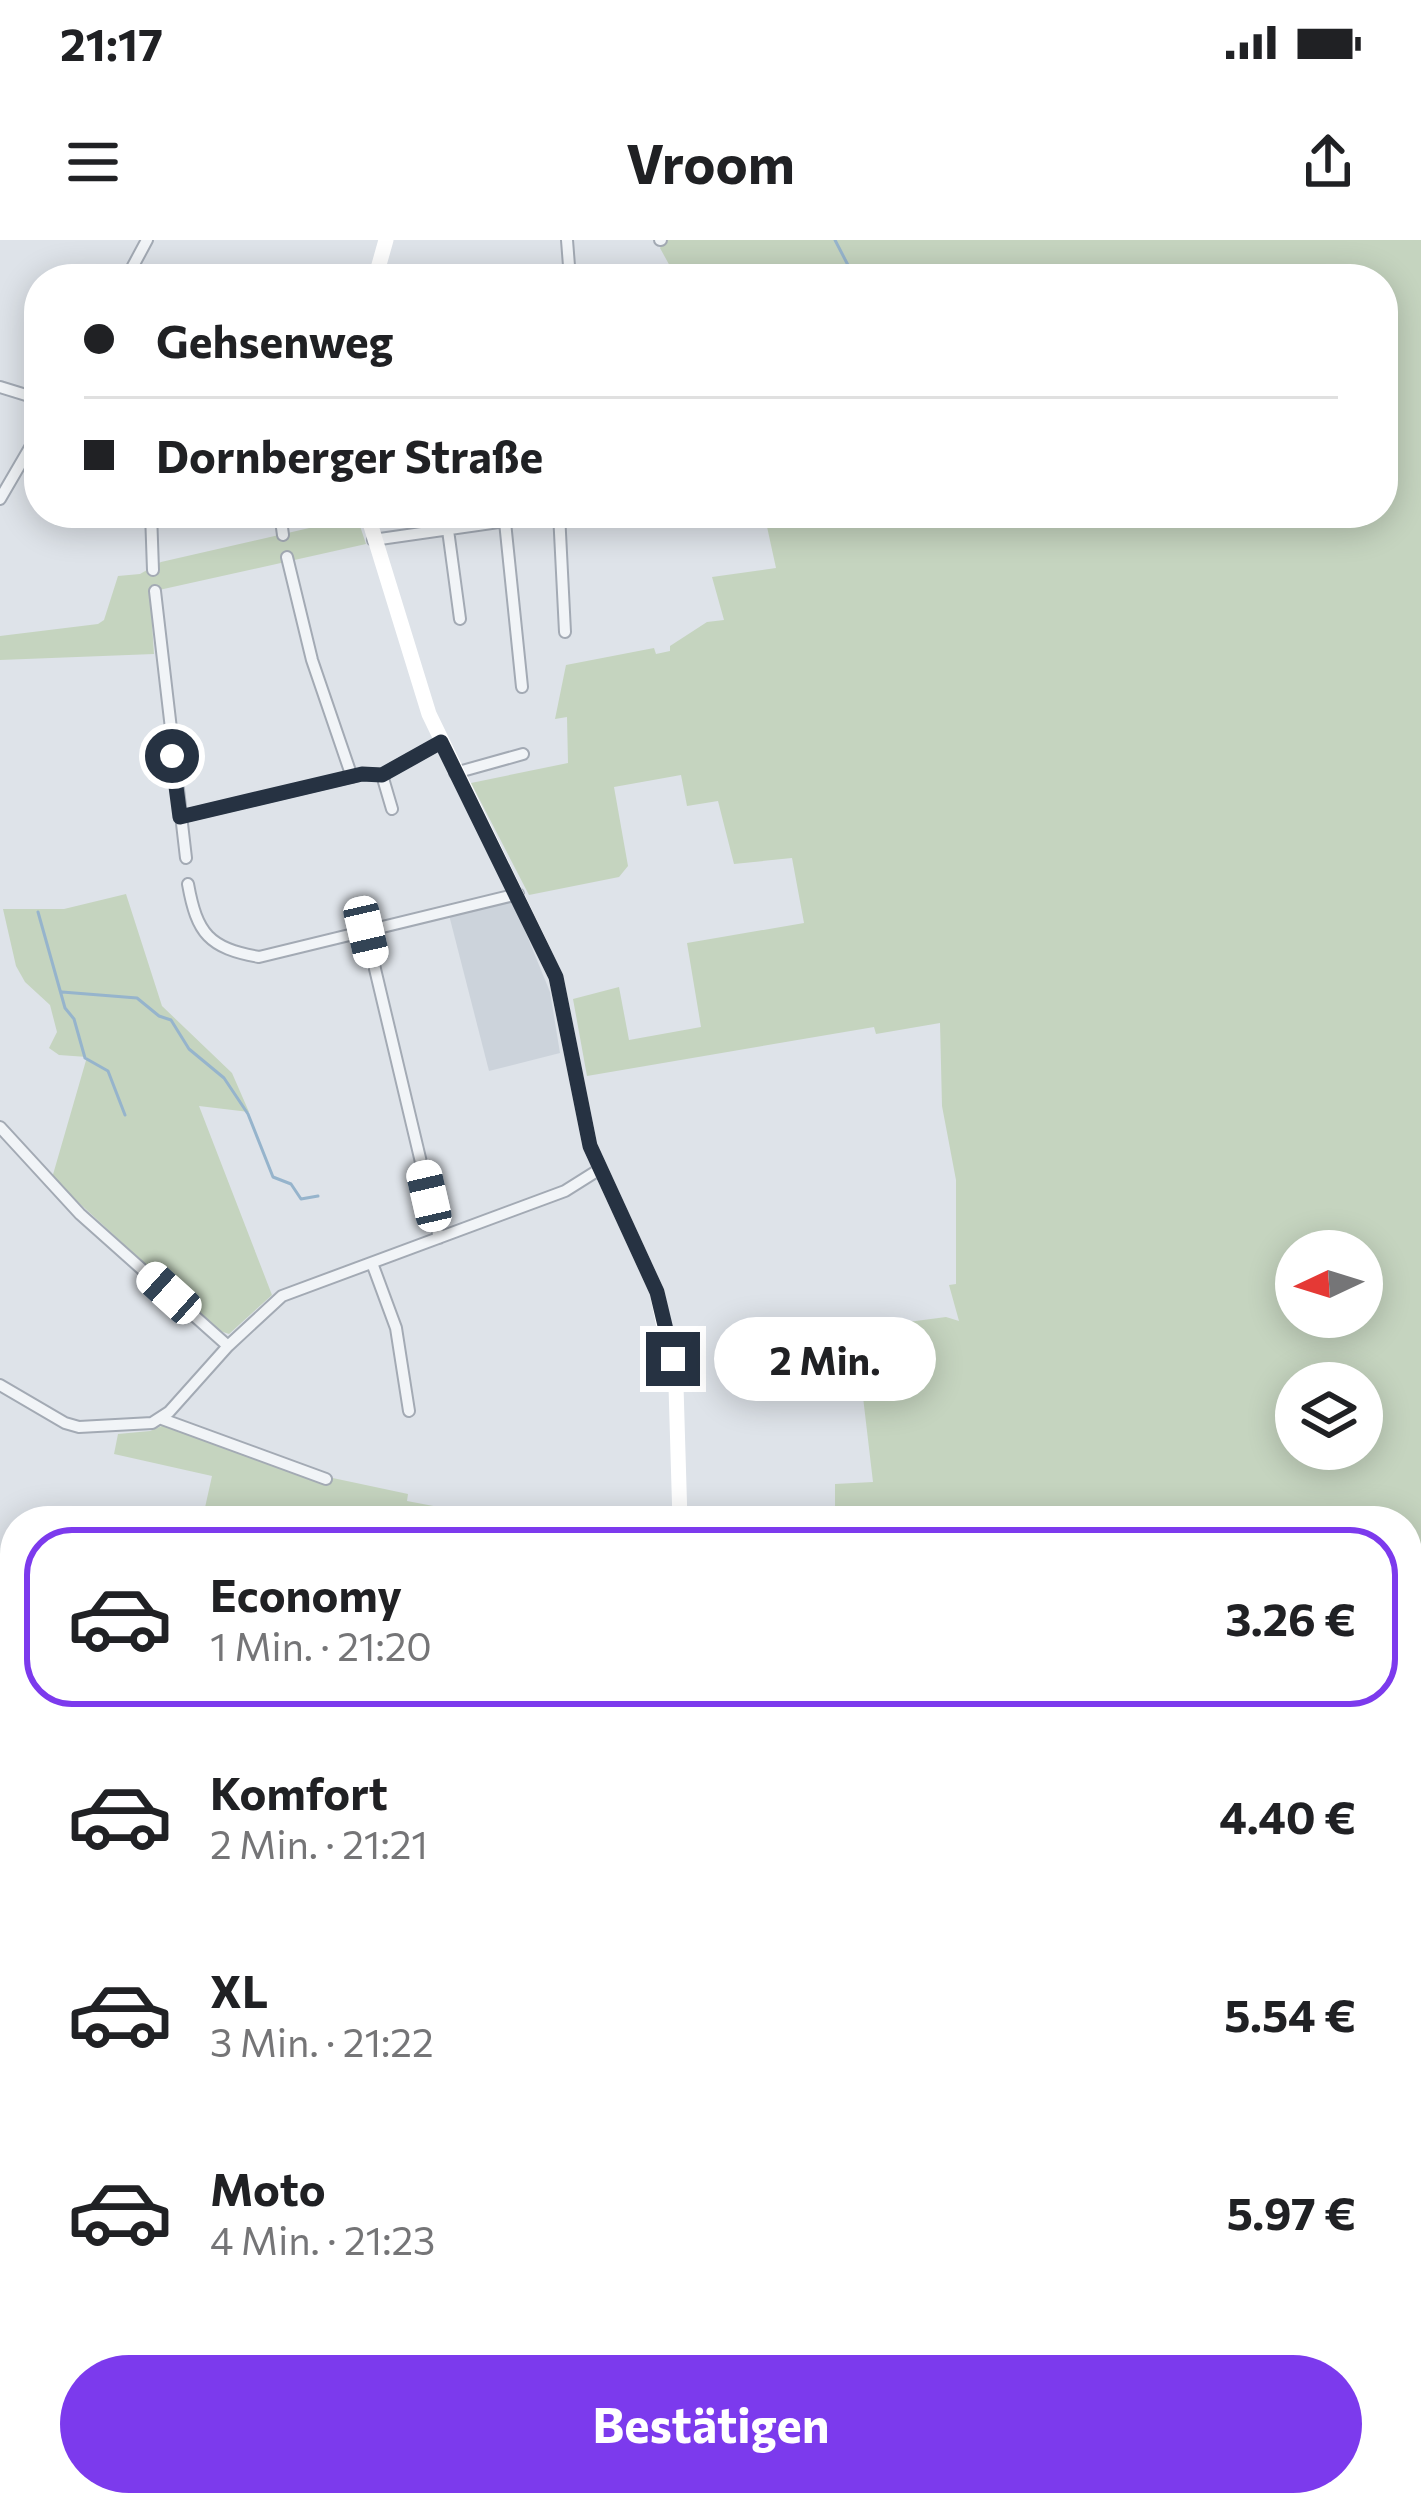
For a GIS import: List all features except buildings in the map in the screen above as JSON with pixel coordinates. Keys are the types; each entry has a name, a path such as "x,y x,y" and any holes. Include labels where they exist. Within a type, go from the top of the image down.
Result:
{"main road":[{"path":"370,528 404,645 441,742 559,984 575,1084 600,1169 643,1256 666,1321 676,1386 680,1506"}],"street":[{"path":"0,499 24,458"},
{"path":"152,528 153,569"},
{"path":"283,528 284,535"},
{"path":"373,540 457,528"},
{"path":"498,528 522,687"},
{"path":"561,528 565,632"},
{"path":"448,530 460,620"},
{"path":"287,557 312,660 352,777"},
{"path":"155,591 186,858"},
{"path":"180,817 352,777 382,775 441,742"},
{"path":"455,773 523,754"},
{"path":"382,775 392,808"},
{"path":"188,884 203,933 234,952 274,955 518,894"},
{"path":"366,932 439,1238"},
{"path":"0,1127 64,1198 228,1346"},
{"path":"0,1385 65,1424 152,1423 282,1296 565,1191 600,1169"},
{"path":"372,1263 396,1328 409,1411"},
{"path":"161,1419 326,1479"}],"shaded area":[{"path":"512,899 550,992 560,1053 489,1071 449,915"}],"green space":[{"path":"665,240 1421,240 1421,1506 835,1506 835,1484 873,1482 855,1329 946,1317 959,1321 949,1285 956,1284 956,1180 942,1106 940,1023 876,1034 874,1027 587,1076 573,999 619,987 629,1040 701,1027 687,943 804,923 792,858 734,864 718,801 687,806 681,775 614,787 628,866 619,877 529,895 471,783 568,763 567,717 555,719 566,665 654,648 656,654 670,651 670,646 707,622 724,620 712,577 776,568 767,528 1398,528 1398,264 669,264 660,248"},
{"path":"309,528 361,528 366,544 150,592 154,654 0,660 0,636 98,624 104,620 118,576 140,574 161,562"},
{"path":"126,894 162,1006 232,1073 249,1112 199,1106 272,1295 229,1334 217,1330 52,1178 87,1057 59,1055 49,1048 57,1032 50,1005 25,982 16,966 3,909 64,909"},
{"path":"164,1425 328,1482 328,1477 408,1494 407,1501 434,1506 205,1506 212,1476 114,1454 118,1434"}],"waterway":[{"path":"835,240 847,264"},
{"path":"38,912 65,1008 74,1019 85,1058 108,1071 125,1115"},
{"path":"62,992 137,998 171,1020 189,1049 224,1078 248,1114 273,1177 291,1184 301,1199 318,1196"}],"route":[{"path":"172,756 180,817 362,774 378,777 441,742 556,977 590,1146 643,1256 666,1321 673,1359"}]}
